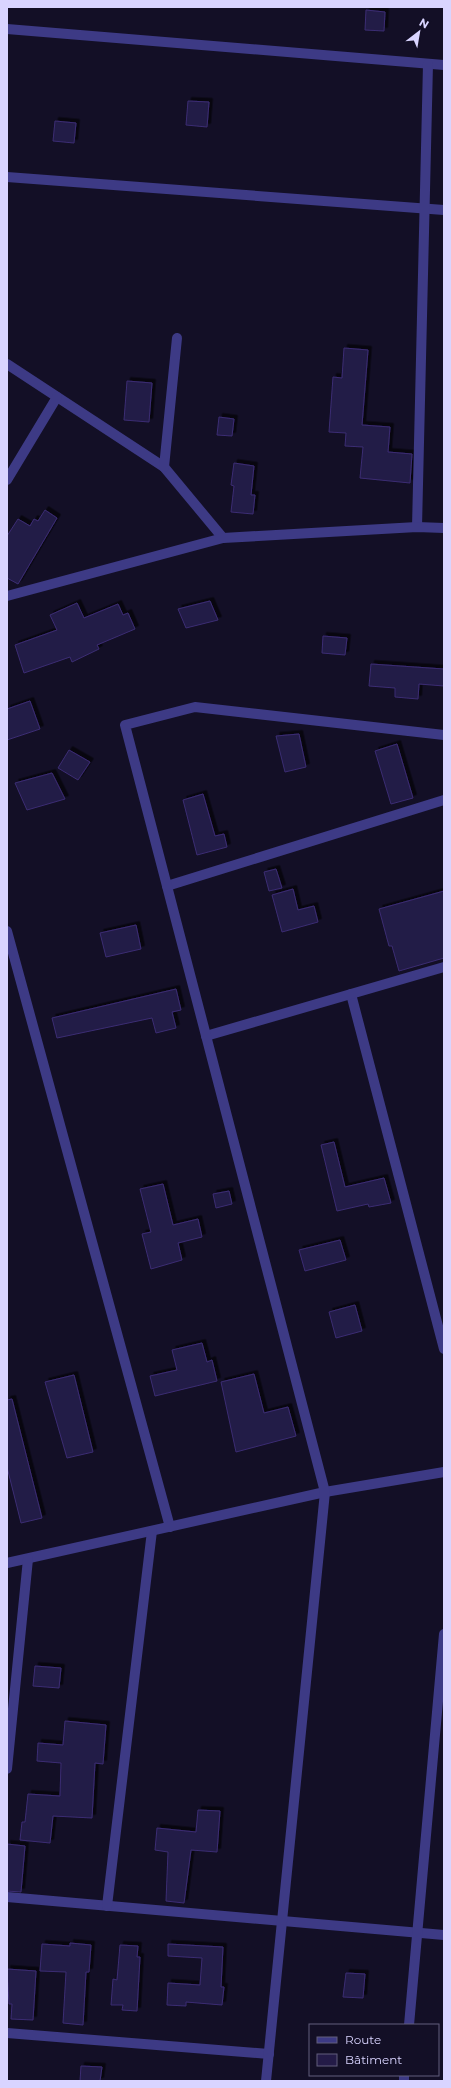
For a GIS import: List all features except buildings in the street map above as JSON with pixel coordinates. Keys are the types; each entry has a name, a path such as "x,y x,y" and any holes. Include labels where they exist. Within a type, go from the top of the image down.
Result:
{"street":[{"path":"7,29 444,65"},
{"path":"417,528 428,64"},
{"path":"7,177 444,210"},
{"path":"164,467 178,338"},
{"path":"7,364 164,467 223,538"},
{"path":"7,480 57,397"},
{"path":"7,596 223,538 417,528 444,528"},
{"path":"266,2081 325,1492 124,724 195,707 444,735"},
{"path":"167,886 444,800"},
{"path":"7,931 170,1527"},
{"path":"206,1036 444,967"},
{"path":"351,994 444,1349"},
{"path":"7,1564 325,1492 444,1472"},
{"path":"107,1906 152,1531"},
{"path":"7,1769 28,1559"},
{"path":"409,2024 444,1634"},
{"path":"7,1897 444,1935"},
{"path":"7,2033 269,2054"}]}
